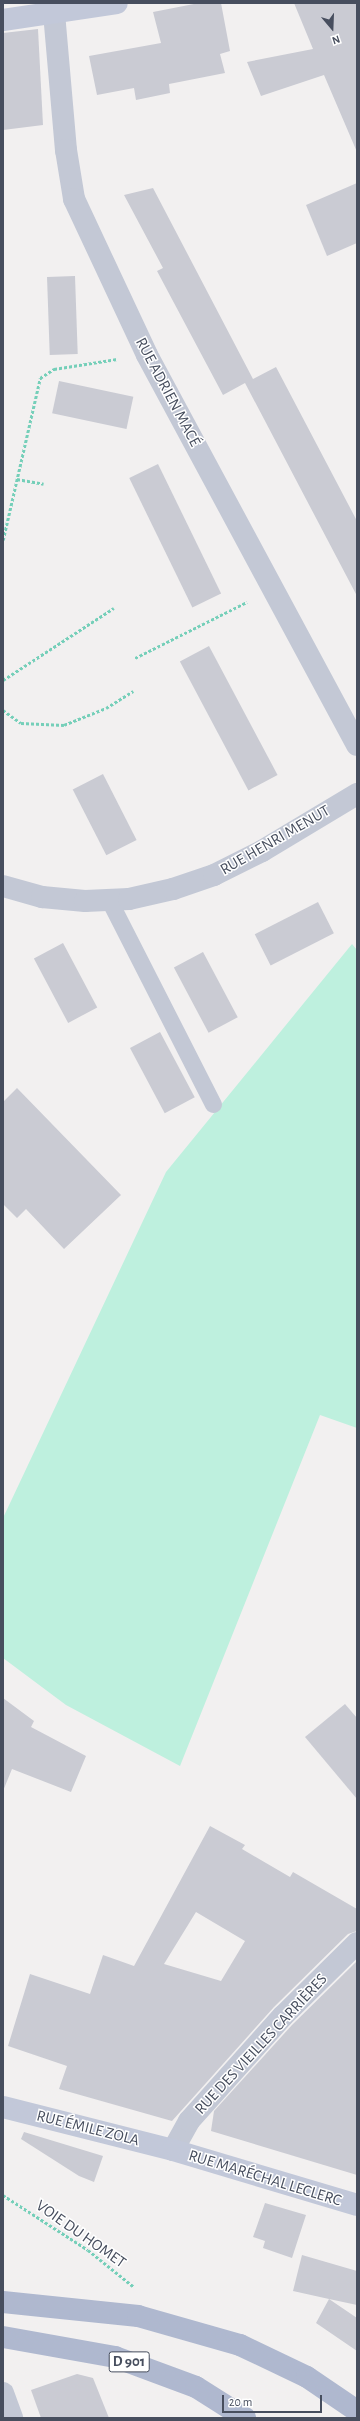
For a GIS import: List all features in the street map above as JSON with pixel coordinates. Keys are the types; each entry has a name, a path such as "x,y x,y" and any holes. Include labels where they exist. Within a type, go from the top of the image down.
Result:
{"main road":[{"path":"3,20 117,3"},
{"name":"RUE ÉMILE ZOLA","path":"3,2107 172,2150"},
{"name":"RUE MARÉCHAL LECLERC","path":"172,2150 357,2205"},
{"path":"3,2302 138,2316 240,2345 307,2376 357,2411"},
{"name":"D 901","path":"3,2337 115,2357 196,2386 245,2418"}],"street":[{"name":"RUE ADRIEN MACÉ","path":"54,13 66,150 74,199 147,355 357,745"},
{"name":"RUE HENRI MENUT","path":"3,886 42,897 85,901 129,899 173,889 214,876 262,851 357,794"},
{"name":"RUE DES VIEILLES CARRIÈRES","path":"172,2150 189,2121 283,2016 357,1943"},
{"path":"3,2393 12,2418"}],"lane":[{"path":"110,900 213,1104"}],"path":[{"path":"3,540 40,378 54,369 147,355"},
{"path":"17,478 44,484"},
{"path":"135,658 273,590"},
{"path":"3,680 114,608"},
{"path":"3,710 21,723 64,725 106,708 133,691"},
{"name":"VOIE DU HOMET","path":"3,2195 88,2250 138,2290"}],"green space":[{"path":"352,944 357,950 357,1428 320,1415 180,1766 66,1705 3,1658 3,1518 166,1172"}],"building":[{"path":"199,3 221,3 230,51 220,54 225,73 169,84 170,93 136,100 134,88 97,95 89,56 161,43 153,12"},
{"path":"294,3 357,3 357,152 324,75 261,96 247,62 313,49"},
{"path":"38,29 43,125 3,130 3,33"},
{"path":"357,183 357,243 327,256 306,205"},
{"path":"153,188 253,379 276,367 357,521 357,596 245,383 223,395 157,271 163,268 124,195"},
{"path":"75,276 78,354 50,355 47,277"},
{"path":"59,381 133,397 126,429 52,413"},
{"path":"158,464 221,593 192,607 129,478"},
{"path":"209,646 278,775 248,790 180,661"},
{"path":"103,774 137,840 106,855 73,789"},
{"path":"318,902 334,933 271,965 255,934"},
{"path":"63,943 97,1007 68,1023 34,958"},
{"path":"203,952 238,1017 209,1033 174,967"},
{"path":"160,1032 195,1097 165,1113 130,1048"},
{"path":"17,1088 121,1195 64,1249 26,1209 17,1218 3,1204 3,1102"},
{"path":"3,1698 34,1721 31,1727 86,1756 71,1792 12,1769 3,1791"},
{"path":"345,1704 357,1718 357,1799 305,1737"},
{"path":"210,1826 245,1845 242,1849 290,1877 293,1872 357,1909 357,1931 348,1934 274,2007 172,2121 59,2089 67,2066 8,2046 30,1974 90,1994 103,1955 134,1966","holes":["196,1912 245,1941 221,1981 164,1964"]},
{"path":"357,1961 357,2175 211,2131 214,2111 292,2025"},
{"path":"24,2132 103,2156 94,2182 79,2176 21,2139"},
{"path":"265,2203 306,2215 292,2258 263,2248 265,2241 253,2237"},
{"path":"302,2255 357,2271 357,2305 293,2291"},
{"path":"329,2299 357,2318 357,2351 316,2323"},
{"path":"77,2374 93,2378 109,2418 41,2418 31,2390"}]}
